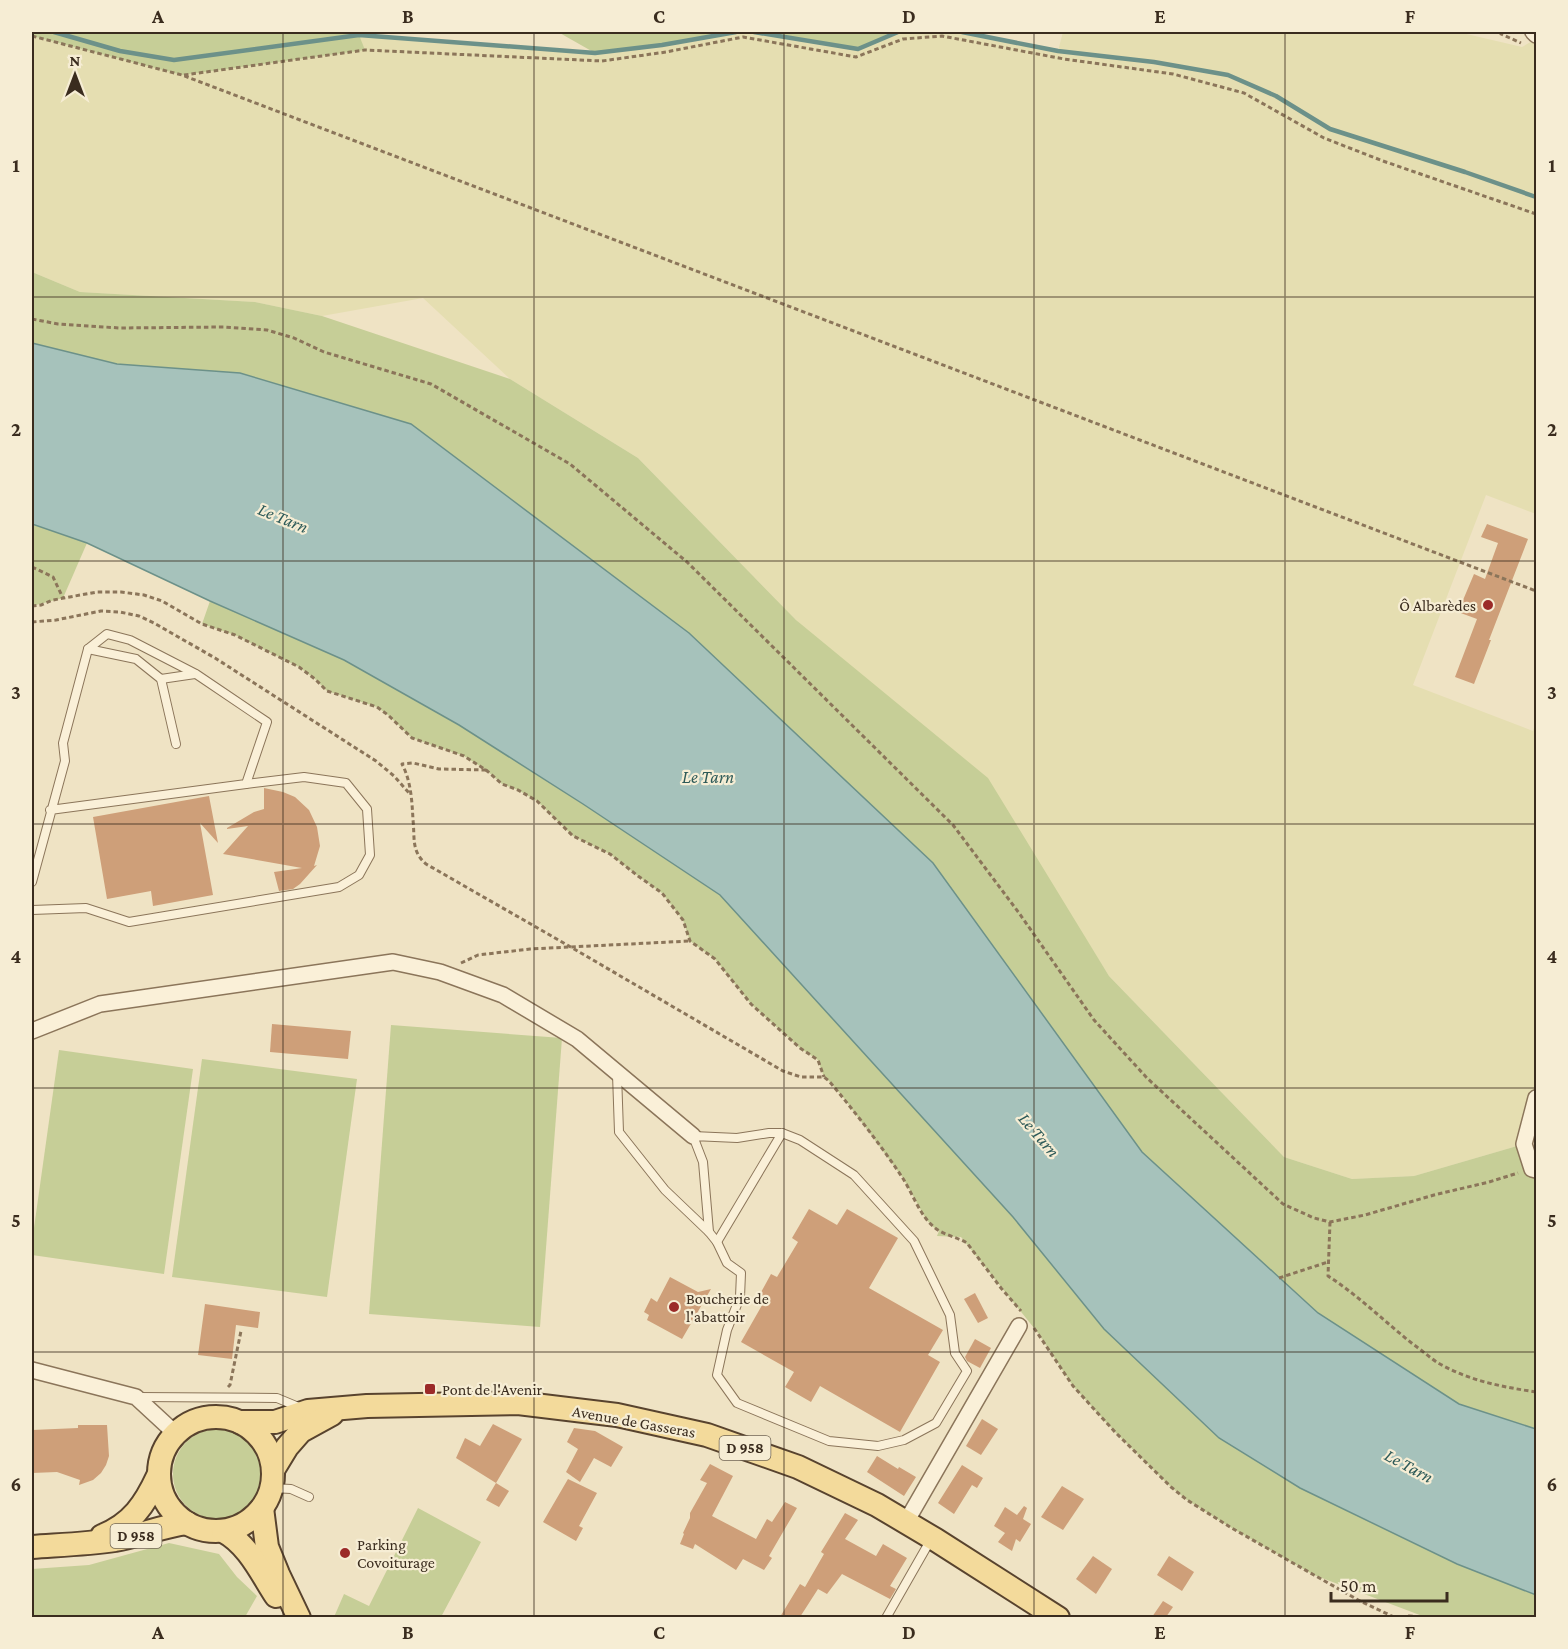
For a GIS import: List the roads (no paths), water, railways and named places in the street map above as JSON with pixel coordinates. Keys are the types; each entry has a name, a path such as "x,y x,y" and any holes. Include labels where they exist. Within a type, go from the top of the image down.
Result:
{"main road":[{"name":"Avenue de Gasseras","path":"240,1422 275,1422 308,1411 367,1406 518,1403 617,1415 707,1435 798,1467 877,1505 1058,1617"},
{"name":"Avenue de Gasseras","path":"269,1489 287,1447 301,1431 344,1408"},
{"path":"269,1489 251,1519 238,1527 223,1531 204,1530 187,1523 166,1503 158,1476 160,1460 175,1433 189,1423 206,1417 224,1417 251,1428 263,1442 271,1458 267,1547 299,1617"},
{"name":"D 958","path":"83,1542 113,1532 128,1521 141,1508 158,1476"},
{"name":"D 958","path":"32,1547 112,1540 187,1523"},
{"path":"223,1531 235,1537 242,1545 276,1597 286,1617"}],"street":[{"path":"32,1031 100,1004 393,962 440,972 503,994 577,1040 693,1136"},
{"path":"1534,1170 1524,1144 1536,1098"},
{"path":"906,1522 1019,1326"},
{"path":"33,1372 136,1397 175,1433"}],"lane":[{"path":"32,882 65,761 63,743 88,649 106,634 130,640 196,674 267,722 246,784"},
{"path":"88,649 136,659 161,679 176,744"},
{"path":"161,679 196,674"},
{"path":"32,910 86,908 129,922 339,887 360,875 370,855 367,808 346,783 304,777 50,810"},
{"path":"617,1072 619,1132 665,1190 709,1232 717,1242 727,1263 741,1273 740,1297 727,1330 717,1375 737,1403 829,1441 878,1446 904,1440 936,1423 967,1371 955,1353 950,1315 914,1241 854,1175 800,1140 782,1133 737,1138 693,1136 703,1162 709,1232"},
{"path":"717,1242 782,1133"},
{"path":"136,1397 277,1398 308,1411"},
{"path":"269,1489 291,1489 309,1497"},
{"path":"886,1617 932,1537"}],"water":[{"name":"Le Tarn","path":"32,343 117,364 240,373 411,424 689,633 933,863 1142,1152 1318,1313 1459,1404 1536,1429 1536,1595 1457,1564 1300,1488 1219,1438 1104,1329 1013,1217 720,895 459,725 344,660 210,601 87,543 32,524"}],"waterway":[{"path":"54,32 120,51 174,60 359,35 595,53 662,45 736,32"},
{"path":"754,32 858,49 898,32"},
{"path":"962,32 1058,51 1154,62 1228,75 1276,96 1330,129 1536,197"}],"place":[{"name":"Ô Albarèdes","path":"1488,605"},
{"name":"Boucherie de l'abattoir","path":"674,1307"},
{"name":"Pont de l'Avenir","path":"430,1389"},
{"name":"Parking Covoiturage","path":"345,1553"}]}
